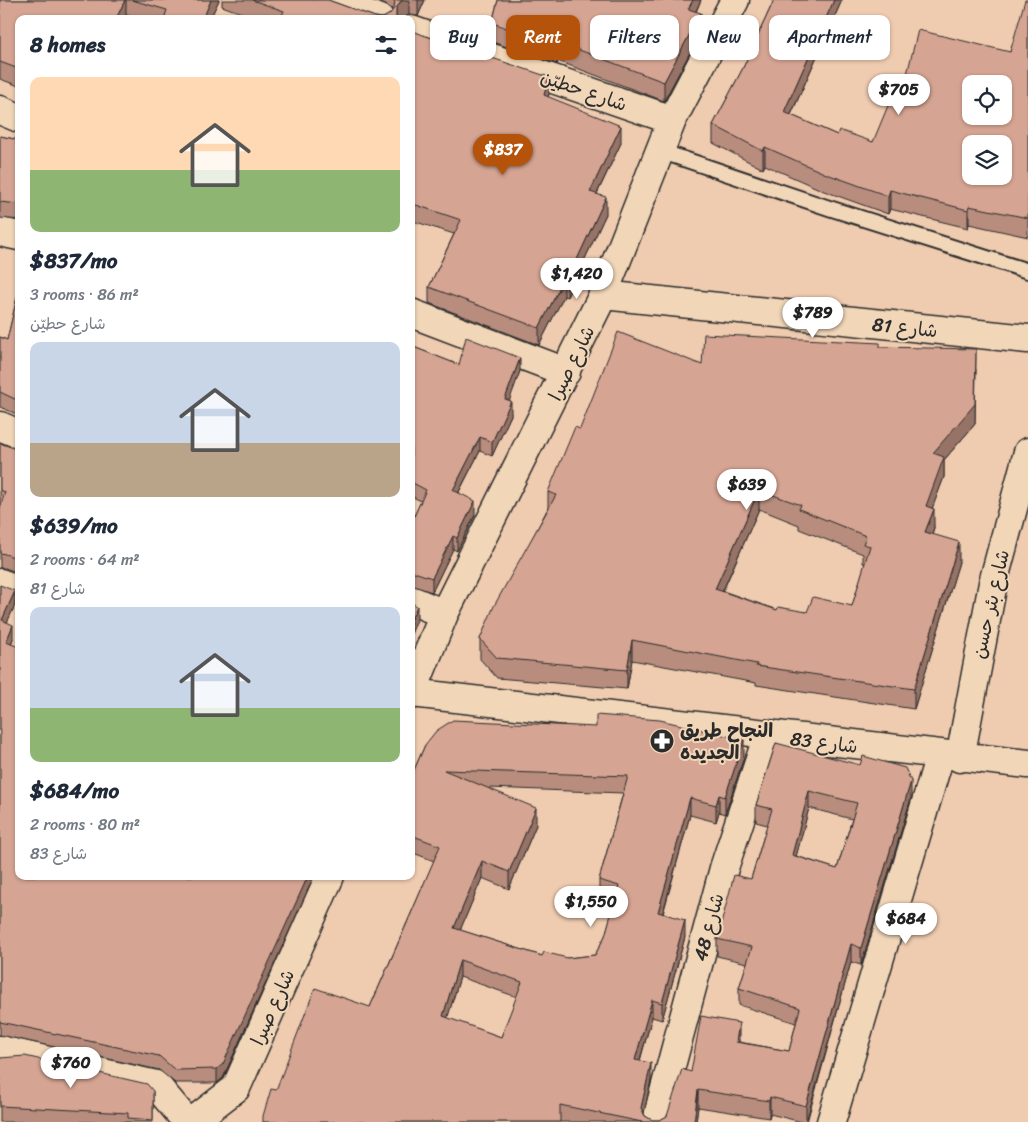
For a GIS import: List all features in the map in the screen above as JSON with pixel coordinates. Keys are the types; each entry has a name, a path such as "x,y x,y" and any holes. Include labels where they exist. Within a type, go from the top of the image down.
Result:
{"street":[{"path":"328,0 369,15"},
{"name":"شارع صبرا","path":"415,686 444,614 603,295 672,120 735,0"},
{"name":"شارع حطيّن","path":"415,31 672,120"},
{"path":"0,110 15,116"},
{"path":"0,232 15,235"},
{"name":"شارع 81","path":"603,295 1028,339"},
{"path":"415,315 566,372"},
{"path":"0,426 15,432"},
{"name":"شارع بئر حسن","path":"831,1122 950,756 1028,452"},
{"path":"0,583 15,589"},
{"path":"415,602 444,614"},
{"name":"شارع 83","path":"415,694 1028,764"},
{"name":"شارع 48","path":"656,1122 724,868 768,735"},
{"name":"شارع صبرا","path":"192,1122 236,1088 328,880"},
{"path":"0,1050 156,1085 187,1122"}],"lane":[{"path":"660,151 829,208 1028,271"}],"building":[{"path":"0,0 125,0 118,15 15,15 15,68 0,62"},
{"path":"132,0 211,0 205,15 165,15 167,10"},
{"path":"252,0 328,0 369,15 282,15 284,11"},
{"path":"395,0 404,0 400,2 396,9 396,15 388,15 394,8"},
{"path":"498,0 693,0 688,9 701,13 700,15 689,15 689,35 679,54 679,15 590,15 590,54 580,50 580,15 506,15 506,28 496,24 496,15 494,15"},
{"path":"774,0 834,0 827,15 769,15 769,60 807,60 784,112 837,135 839,130 873,142 894,91 902,94 918,30 1010,52 1025,0 1028,0 1028,218 969,206 968,210 890,190 888,196 824,173 765,147 763,151 713,125 747,60 759,60 759,33"},
{"path":"415,32 430,37 430,60 496,59 549,77 544,95 621,126 590,192 606,197 567,281 564,279 539,328 429,287 461,220 415,205"},
{"path":"606,60 676,60 664,82"},
{"path":"0,136 15,139 15,204 0,202"},
{"path":"15,306 15,399 0,392 0,337 7,340"},
{"path":"618,332 702,365 704,334 880,343 880,347 976,349 975,404 933,453 944,457 926,506 934,509 925,532 959,542 914,689 756,666 757,664 632,640 627,670 497,658 480,639 494,606 556,495 548,492 575,427 580,429","holes":["759,490 801,505 799,509 866,536 863,544 870,546 852,606 813,597 807,612 778,607 777,610 715,589"]},
{"path":"466,337 520,358 505,399 511,401 492,442 480,437 453,490 475,501 457,538 453,536 432,578 415,572 415,514 426,490 415,484 415,348 459,365"},
{"path":"0,443 15,449 15,558 0,553 0,508 5,492 0,490"},
{"path":"0,585 15,591 2,620 13,625 6,642 15,645 15,880 306,880 223,1064 217,1069 175,1070 159,1056 0,1022"},
{"path":"596,715 660,720 744,740 725,797 719,795 716,805 690,798 658,912 685,920 662,1003 652,1000 635,1060 651,1063 641,1108 645,1116 652,1120 660,1120 667,1116 682,1069 691,1072 701,1016 739,1023 736,1042 789,1051 800,1008 739,988 752,947 717,939 734,875 751,879 772,809 756,805 776,743 860,765 863,756 905,768 911,781 861,948 851,944 806,1106 770,1097 769,1101 698,1090 694,1122 642,1122 560,1105 560,1122 263,1122 271,1089 276,1090 315,988 370,1007 440,846 415,837 415,768 425,745 436,731 453,720 596,727","holes":["444,770 628,776 599,880 619,886 605,936 595,955 567,958 544,952 542,956 454,928 482,861 509,872 536,808","809,791 857,803 837,869 792,855","460,960 522,982 501,1037 443,1016"]},
{"path":"25,1056 147,1084 153,1091 153,1120 128,1118 128,1113 0,1106 0,1058"}],"place":[{"name":"النجاح طريق الجديده","path":"662,741"}]}
